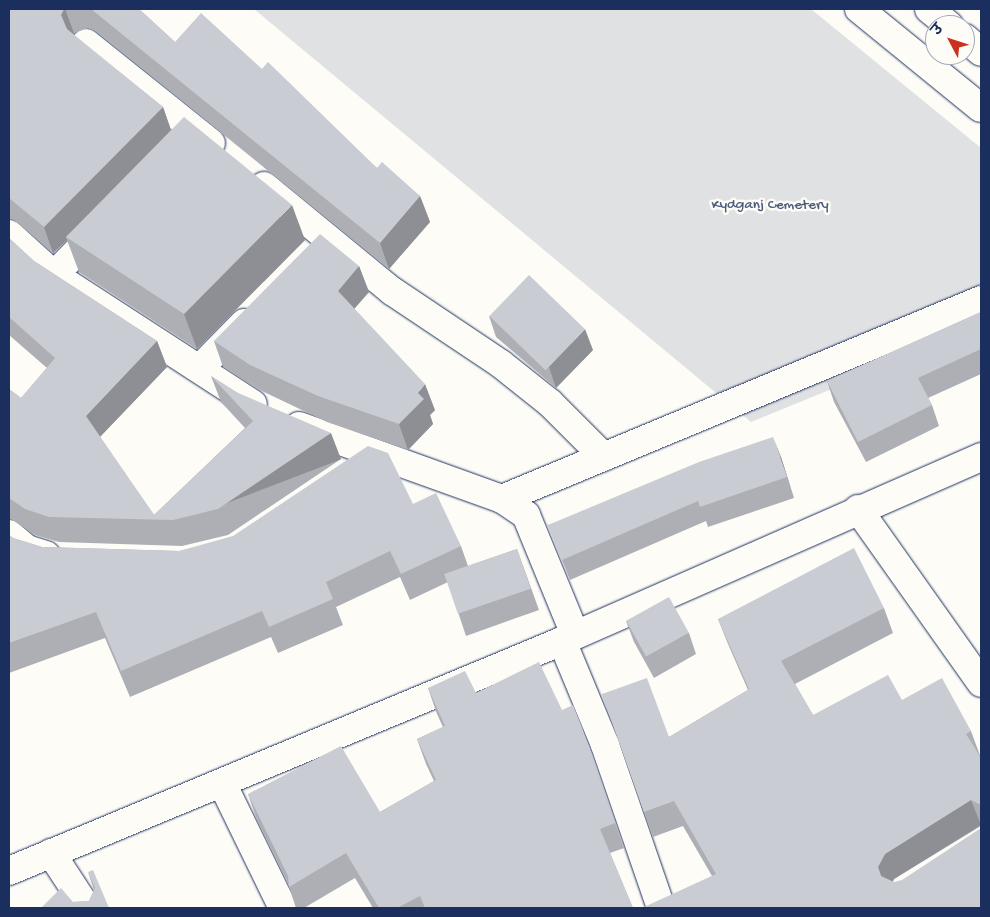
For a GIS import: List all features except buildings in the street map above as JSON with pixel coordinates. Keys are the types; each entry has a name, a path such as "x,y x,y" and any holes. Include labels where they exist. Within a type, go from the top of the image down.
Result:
{"street":[{"path":"859,9 981,108"},
{"path":"86,43 392,290 501,364 550,403 604,457"},
{"path":"176,151 196,130"},
{"path":"54,275 115,213"},
{"path":"9,234 54,275 200,368 252,404 320,436 377,454 502,499 526,515 539,540 568,636 661,908"},
{"path":"309,259 329,238"},
{"path":"502,499 981,300"},
{"path":"200,368 261,307"},
{"path":"347,475 377,454"},
{"path":"9,871 568,636 981,457"},
{"path":"858,510 981,684"},
{"path":"9,534 27,548 76,559"},
{"path":"222,783 283,908"},
{"path":"51,853 87,908"}],"green space":[{"name":"Kydganj Cemetery","path":"254,9 811,9 981,148 981,328 751,422"}]}
